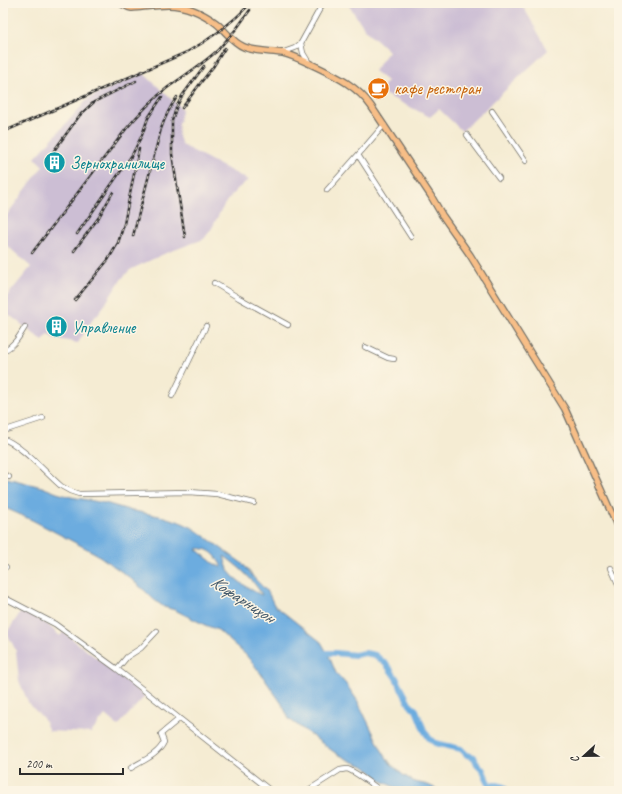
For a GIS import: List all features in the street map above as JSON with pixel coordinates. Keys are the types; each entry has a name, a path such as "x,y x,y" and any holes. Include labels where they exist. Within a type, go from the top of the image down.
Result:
{"main road":[{"path":"120,3 132,8 168,5 186,8 197,12 216,24 229,37 245,48 293,56 337,77 356,90 369,102 442,215 470,255 565,409 619,530"}],"street":[{"path":"281,53 295,48 301,43 323,3"},
{"path":"301,43 309,63"},
{"path":"492,111 526,161"},
{"path":"327,190 384,125"},
{"path":"467,135 499,178"},
{"path":"358,155 411,237"},
{"path":"214,283 288,325"},
{"path":"172,396 206,326"},
{"path":"3,351 17,341 25,328"},
{"path":"365,347 388,358 394,359"},
{"path":"3,431 43,418"},
{"path":"3,439 16,445 61,486 79,494 189,492 217,494 254,503"},
{"path":"3,474 9,477"},
{"path":"611,568 619,586"},
{"path":"3,597 55,624 117,669 271,791"},
{"path":"117,669 128,657 141,648 157,631"},
{"path":"131,768 149,758 160,748 164,742 161,734 179,719"},
{"path":"307,791 344,769 353,772 380,791"}],"shaded area":[{"path":"347,3 521,3 548,50 462,131 439,109 430,117 380,92 387,81 374,71 389,51 365,29"},
{"path":"143,73 182,109 178,134 182,145 248,180 236,190 226,202 212,228 204,239 166,253 130,270 120,281 98,315 94,317 78,343 53,338 48,334 43,341 3,310 3,301 31,267 3,242 3,220 43,166 35,158 89,98"},
{"path":"22,610 47,624 60,636 63,632 145,696 118,726 105,715 91,733 49,731 43,718 29,704 19,681 16,651 8,635 8,631"}],"water":[{"name":"Кофарниҳон","path":"3,477 42,487 71,497 105,503 129,510 164,517 193,528 243,564 268,592 274,605 321,642 336,673 357,700 381,749 390,763 403,775 415,782 428,785 441,791 402,791 380,780 366,767 334,752 289,719 282,704 259,671 246,655 218,630 175,610 164,607 129,577 95,553 32,520 3,507","holes":["196,549 207,550 213,553 222,568 213,563","224,556 255,584 262,595 244,585 231,574"]}],"waterway":[{"path":"320,656 324,653 355,655 365,653 375,655 387,665 396,678 410,705 416,710 429,738 435,743 461,749 467,755 474,757 477,764 483,770 489,785 504,787 506,791"}],"railway":[{"path":"3,132 187,52 221,30 251,3"},
{"path":"216,52 237,28 250,10"},
{"path":"182,108 213,67 225,48"},
{"path":"32,253 135,118 167,88 200,65 219,49"},
{"path":"185,237 172,154 172,121 182,96 204,66"},
{"path":"53,152 80,115 94,102 136,81"},
{"path":"77,234 132,155 142,135 148,118 162,97"},
{"path":"133,236 161,129 164,120 177,97"},
{"path":"75,300 108,260 118,243 124,224 139,149"},
{"path":"74,251 99,217 113,192"}],"place":[{"name":"кафе ресторан","path":"378,88"},
{"name":"Зернохранилище","path":"55,163"},
{"name":"Управление","path":"56,327"}]}
